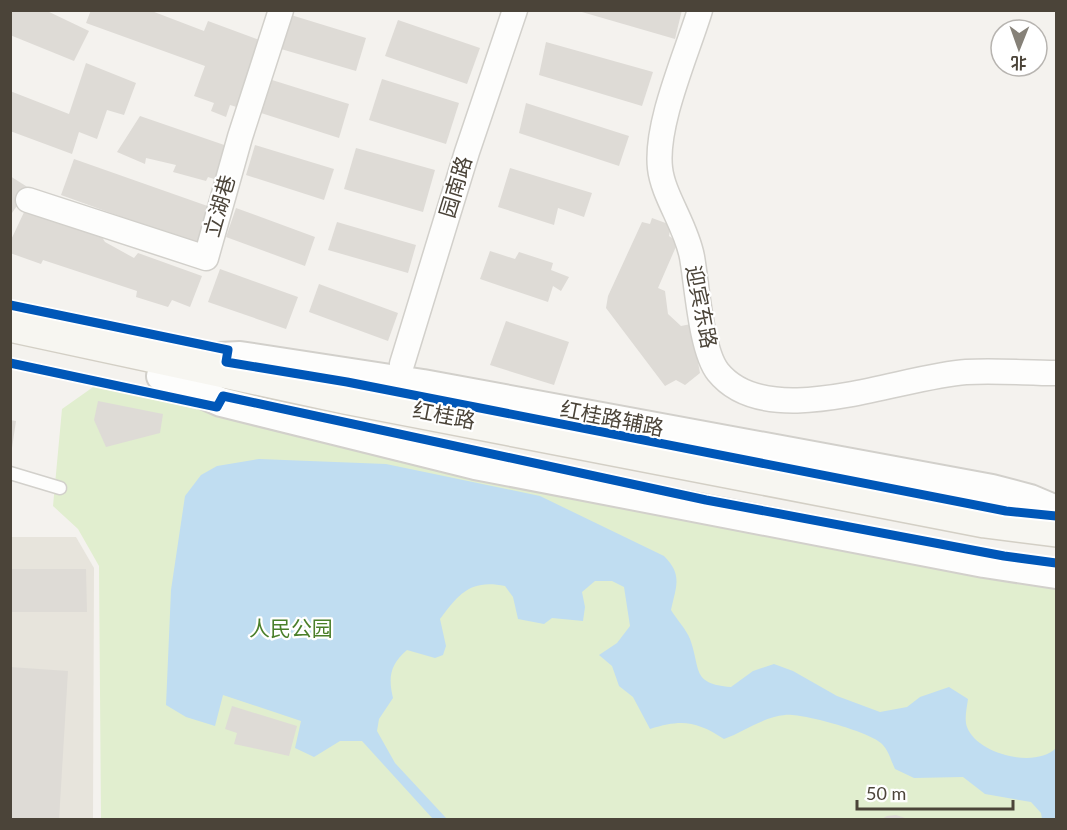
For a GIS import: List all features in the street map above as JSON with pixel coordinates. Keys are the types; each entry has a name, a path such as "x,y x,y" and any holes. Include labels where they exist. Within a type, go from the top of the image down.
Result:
{"main road":[{"name":"红桂路","path":"10,325 162,367"},
{"name":"红桂路","path":"10,347 162,367 343,403 985,521 1056,530"},
{"name":"红桂路","path":"343,403 903,524 1002,543 1056,549"}],"street":[{"name":"立湖巷","path":"28,200 206,258 240,137 281,10"},
{"name":"园南路","path":"402,364 466,152 515,10"},
{"name":"迎宾东路","path":"700,10 663,126 660,168 689,242 702,325 717,371 734,386 755,395 806,400 837,398 966,372 1056,373"},
{"name":"红桂路辅路","path":"343,403 468,392 992,489 1030,499 1056,510"},
{"path":"343,403 475,465 984,563 1056,574"}],"lane":[{"path":"10,473 60,488"}],"shaded area":[{"path":"11,537 76,537 94,568 93,819 11,820"}],"green space":[{"name":"人民公园","path":"96,385 500,483 1056,588 1056,819 101,819 99,566 78,529 53,506 62,409"}],"water":[{"path":"259,459 386,464 540,496 664,556 674,569 677,581 671,610 690,639 700,673 709,682 731,687 753,671 774,664 793,671 837,696 880,712 907,707 920,697 949,687 968,699 966,724 973,737 982,745 1007,756 1021,758 1047,754 1056,748 1056,819 1042,819 1041,813 1031,802 985,794 963,777 914,778 895,769 882,744 875,739 820,720 794,715 777,716 724,739 697,725 680,723 650,729 633,697 619,686 612,666 599,655 617,643 630,626 624,587 612,581 595,581 582,592 585,607 583,621 552,618 544,624 518,619 513,597 505,586 493,584 474,587 453,602 440,619 446,646 443,655 435,658 407,650 397,661 391,678 393,698 379,719 377,731 395,763 447,819 433,819 362,741 340,741 314,757 295,748 301,721 223,695 215,726 186,717 166,705 171,590 185,496 201,475 217,466"}],"building":[{"path":"10,10 45,10 89,31 74,61 10,35"},
{"path":"91,10 149,10 204,31 208,21 265,42 240,108 230,105 226,117 211,111 214,103 194,96 205,66 86,23"},
{"path":"575,10 682,10 675,39"},
{"path":"291,15 366,38 356,71 281,49"},
{"path":"398,20 480,48 467,84 385,56"},
{"path":"546,42 653,72 642,106 539,75"},
{"path":"86,63 136,83 124,115 107,110 97,139 79,132 72,154 10,131 10,91 69,114"},
{"path":"382,79 459,103 446,144 369,120"},
{"path":"272,80 349,104 339,138 261,113"},
{"path":"526,103 629,136 619,166 519,133"},
{"path":"140,116 233,148 223,182 208,177 206,181 173,172 176,165 146,158 145,164 117,152"},
{"path":"255,145 334,169 324,200 246,175"},
{"path":"356,148 435,170 423,212 344,189"},
{"path":"74,159 216,209 202,246 61,195"},
{"path":"510,168 592,193 584,217 558,208 554,225 498,207"},
{"path":"10,176 29,188 10,216"},
{"path":"26,208 95,226 105,242 134,258 138,253 202,276 190,307 172,300 168,307 136,297 137,291 43,260 41,264 10,253 10,242"},
{"path":"236,208 315,237 305,266 226,237"},
{"path":"652,218 671,225 669,236 678,242 658,288 665,291 668,314 681,326 691,324 700,373 685,385 676,380 665,386 606,308 608,296 642,222 650,224"},
{"path":"337,222 416,245 408,273 328,250"},
{"path":"490,251 515,259 519,252 553,263 551,270 569,277 561,291 553,286 548,302 480,279"},
{"path":"220,269 298,297 286,329 208,302"},
{"path":"319,284 398,313 388,341 309,312"},
{"path":"506,321 569,342 554,385 490,365"},
{"path":"98,401 163,414 160,433 106,447 94,420"},
{"path":"10,420 16,421 12,448 10,448"},
{"path":"10,569 86,569 87,612 10,612"},
{"path":"10,667 68,671 59,820 10,818"},
{"path":"232,706 297,726 289,756 234,744 237,733 225,729"},
{"path":"896,815 911,820 880,820 887,816"}],"cycle path":[{"path":"10,305 228,350 226,362 347,382 1006,511 1056,516"},
{"path":"10,363 217,407 223,396 706,500 1004,556 1056,563"}]}
